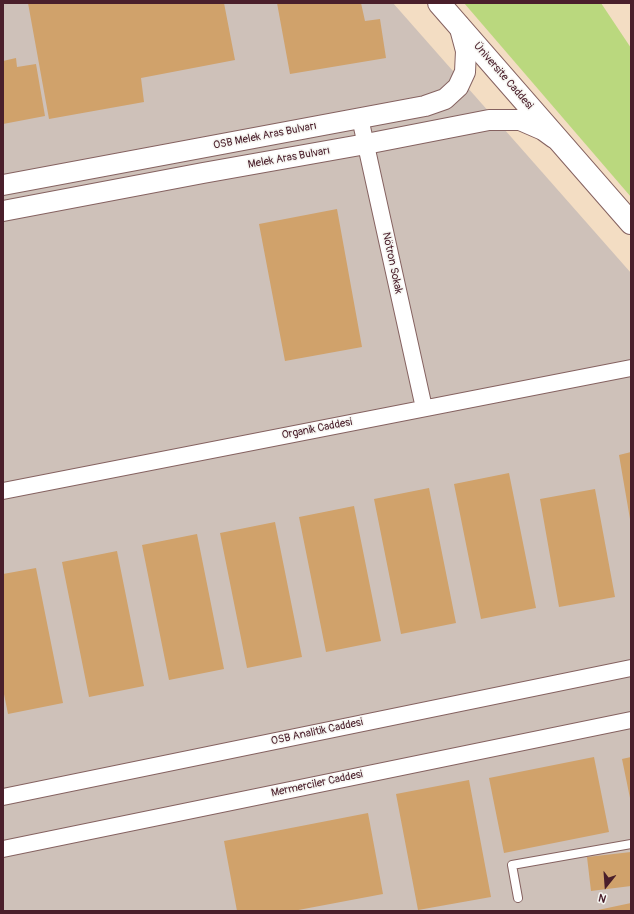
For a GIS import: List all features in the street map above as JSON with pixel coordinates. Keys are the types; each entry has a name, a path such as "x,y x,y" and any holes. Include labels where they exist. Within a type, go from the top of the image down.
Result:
{"main road":[{"name":"Üniversite Caddesi","path":"439,3 631,223"}],"street":[{"name":"OSB Melek Aras Bulvarı","path":"3,185 425,106 445,99 458,87 465,72 466,51 459,26"},
{"name":"Nötron Sokak","path":"360,118 424,408"},
{"name":"Melek Aras Bulvarı","path":"3,212 489,120 520,120 543,130 568,149"},
{"name":"Organik Caddesi","path":"3,491 631,368"},
{"name":"OSB Analitik Caddesi","path":"3,797 631,668"},
{"name":"Mermerciler Caddesi","path":"3,849 631,720"}],"lane":[{"path":"518,898 512,864 631,844"}],"shaded area":[{"path":"3,3 393,3 631,273 631,911 3,911"}],"green space":[{"path":"464,3 601,3 631,48 631,197"}],"building":[{"path":"28,3 224,3 235,60 141,78 144,102 49,119"},
{"path":"277,3 361,3 365,21 380,19 386,58 290,74"},
{"path":"16,58 17,67 36,64 45,116 3,124 3,61"},
{"path":"337,209 362,347 285,361 259,224"},
{"path":"631,452 631,519 630,519 619,455"},
{"path":"509,473 536,608 481,619 454,484"},
{"path":"429,488 456,623 401,634 374,499"},
{"path":"595,489 615,597 559,607 540,499"},
{"path":"354,506 381,641 326,652 299,517"},
{"path":"275,522 302,657 247,668 220,533"},
{"path":"197,534 224,669 169,680 142,545"},
{"path":"117,551 144,686 89,697 62,562"},
{"path":"36,568 63,703 8,714 3,689 3,574"},
{"path":"594,757 609,832 504,853 489,778"},
{"path":"631,757 631,798 630,798 622,759"},
{"path":"469,780 491,897 418,910 396,794"},
{"path":"368,813 383,894 293,911 237,911 224,841"},
{"path":"631,852 631,886 591,891 587,857"},
{"path":"631,903 631,911 598,911 598,910"}]}
